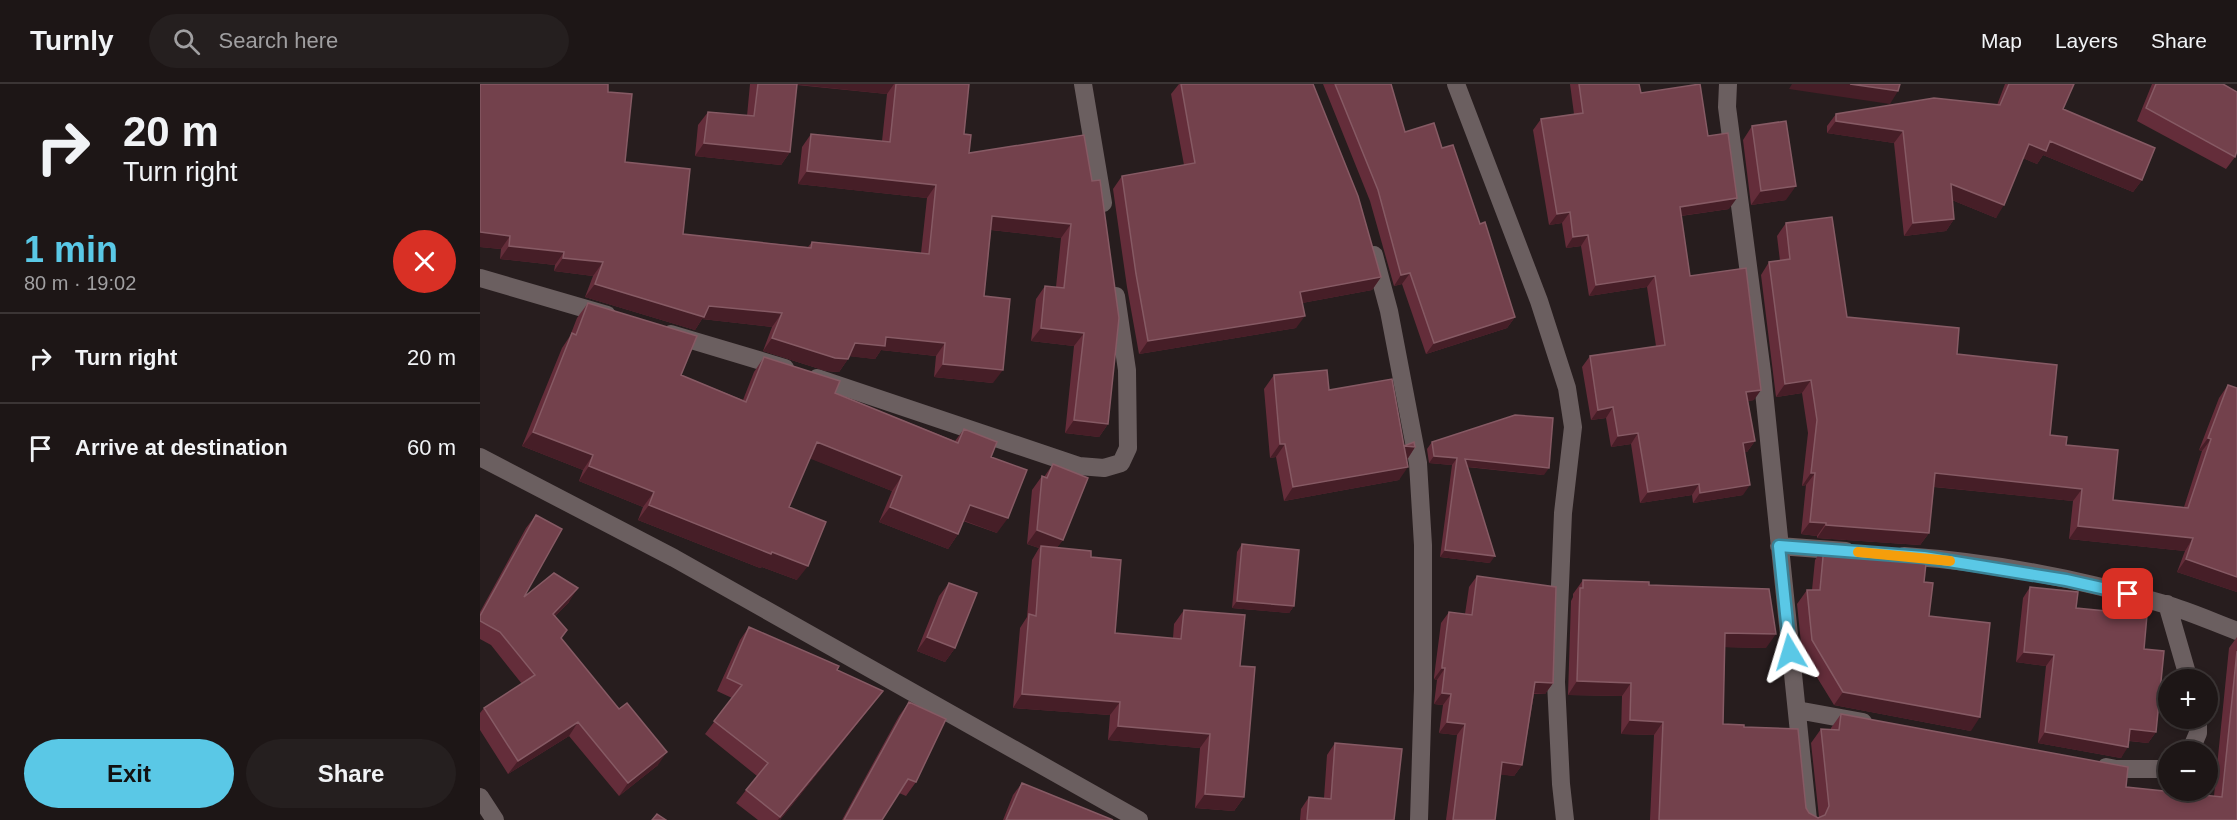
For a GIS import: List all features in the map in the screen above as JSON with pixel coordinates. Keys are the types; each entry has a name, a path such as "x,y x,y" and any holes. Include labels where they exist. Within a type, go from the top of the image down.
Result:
{"street":[{"path":"1083,84 1105,218"},
{"path":"1456,84 1539,301 1567,388 1572,427 1563,513 1556,682 1565,820"},
{"path":"1728,84 1727,107 1762,372 1808,820"},
{"path":"1369,237 1389,311 1419,463 1423,545 1423,677 1419,820"},
{"path":"653,328 866,394 1079,466 1104,468 1121,463 1128,448 1127,370 1113,276"},
{"path":"480,278 618,318"},
{"path":"480,457 674,558 1139,820"},
{"path":"1779,546 1868,553"},
{"path":"1890,555 1924,557 1996,567 2089,584 2167,604 2237,631"},
{"path":"2167,604 2187,669"},
{"path":"1797,710 1877,725"},
{"path":"2094,765 2116,769 2158,769"},
{"path":"480,797 495,820"}],"building":[{"path":"480,84 608,84 608,92 632,94 625,162 690,169 683,234 811,248 812,242 929,254 936,185 807,171 811,134 890,142 896,84 969,84 964,134 971,135 969,153 1084,135 1092,181 1100,180 1119,318 1108,424 1074,420 1084,333 1041,328 1045,286 1064,288 1071,224 992,216 984,296 1010,299 1003,370 943,364 945,343 886,337 885,346 855,343 848,359 835,358 772,338 782,313 709,306 704,317 595,284 603,262 563,258 564,252 509,246 510,236 480,232"},
{"path":"758,84 797,84 790,152 704,143 708,112 754,116"},
{"path":"1181,84 1313,84 1358,196 1381,277 1300,292 1305,316 1148,341 1122,176 1195,163"},
{"path":"1335,84 1391,84 1405,132 1434,123 1442,148 1453,145 1480,224 1485,222 1515,317 1434,343 1410,273 1401,275 1378,190"},
{"path":"1579,84 1639,84 1641,93 1700,84 1708,136 1728,133 1737,198 1680,207 1690,276 1746,268 1761,390 1746,392 1755,441 1743,443 1750,485 1700,493 1699,484 1648,492 1638,433 1618,436 1613,407 1598,410 1590,356 1665,345 1655,276 1596,285 1588,235 1573,237 1570,212 1557,214 1541,119 1583,113"},
{"path":"1850,84 1900,84 1898,91"},
{"path":"2009,84 2074,84 2063,109 2155,148 2142,180 2050,141 2046,151 2029,144 2004,205 1951,184 1954,219 1913,223 1903,131 1836,121 1836,114 1934,98 2000,105"},
{"path":"2156,84 2223,84 2237,92 2237,151 2235,157 2146,108"},
{"path":"1786,121 1796,186 1761,191 1752,126"},
{"path":"1832,217 1847,317 1959,328 1957,354 2057,365 2050,435 2067,437 2066,445 2118,450 2113,500 2188,508 2211,439 2208,438 2228,385 2237,388 2237,577 2186,559 2193,538 2078,526 2082,489 1935,473 1929,533 1810,522 1815,473 1811,473 1817,420 1811,380 1785,384 1769,262 1790,259 1786,223"},
{"path":"588,303 697,336 681,375 746,402 764,357 840,381 835,393 958,443 964,429 997,442 991,457 1027,470 1008,518 970,505 958,534 890,507 902,476 817,442 789,507 826,522 808,566 772,552 771,554 649,505 654,492 589,466 593,455 533,432 572,333 576,335"},
{"path":"1327,370 1329,390 1392,379 1408,467 1293,487 1285,444 1280,444 1274,375"},
{"path":"1515,415 1553,418 1549,468 1465,459 1495,556 1445,550 1457,458 1434,456 1432,442"},
{"path":"1414,442 1415,447 1404,446"},
{"path":"1053,464 1088,478 1063,540 1037,530 1042,476 1047,478"},
{"path":"536,515 562,529 524,597 554,573 578,588 553,614 567,630 561,638 619,709 627,703 667,752 628,783 578,722 518,761 484,708 535,675 500,632 480,621 480,616"},
{"path":"1242,544 1299,550 1294,606 1237,601"},
{"path":"1041,546 1091,551 1091,557 1121,560 1115,633 1181,639 1184,610 1245,615 1240,666 1255,667 1244,797 1205,794 1210,734 1118,726 1120,702 1022,694 1029,614 1036,616"},
{"path":"1824,546 1927,554 1924,582 1933,583 1929,616 1990,623 1980,717 1843,692 1812,640 1807,590 1820,590"},
{"path":"1477,576 1556,587 1553,683 1535,682 1522,765 1502,762 1495,820 1453,820 1465,724 1447,722 1451,694 1442,693 1445,668 1442,666 1449,612 1472,615"},
{"path":"1583,580 1649,582 1649,585 1769,589 1776,634 1725,633 1723,724 1798,729 1806,808 1809,813 1818,818 1825,815 1829,806 1821,729 1839,730 1841,714 2128,767 2126,787 2158,790 2158,801 2218,801 2218,797 2222,797 2237,651 2237,820 1659,820 1663,722 1630,720 1631,683 1577,681 1580,588 1583,588"},
{"path":"949,583 977,593 955,648 927,637"},
{"path":"2030,587 2078,592 2076,608 2147,615 2144,649 2164,651 2162,669 2158,669 2156,732 2130,729 2128,747 2045,732 2054,655 2024,652"},
{"path":"749,627 839,666 837,670 883,691 780,817 746,790 768,763 714,721 742,685 727,678"},
{"path":"909,702 946,719 916,782 908,779 882,820 844,820"},
{"path":"1335,743 1402,749 1394,820 1307,820 1309,797 1331,799"},
{"path":"1022,783 1113,820 1006,820"},
{"path":"657,814 666,820 652,820"}],"slow traffic":[{"path":"1858,552 1950,561"}],"route":[{"path":"1790,652 1779,546 1924,557 1996,567 2089,584 2128,594"}]}
